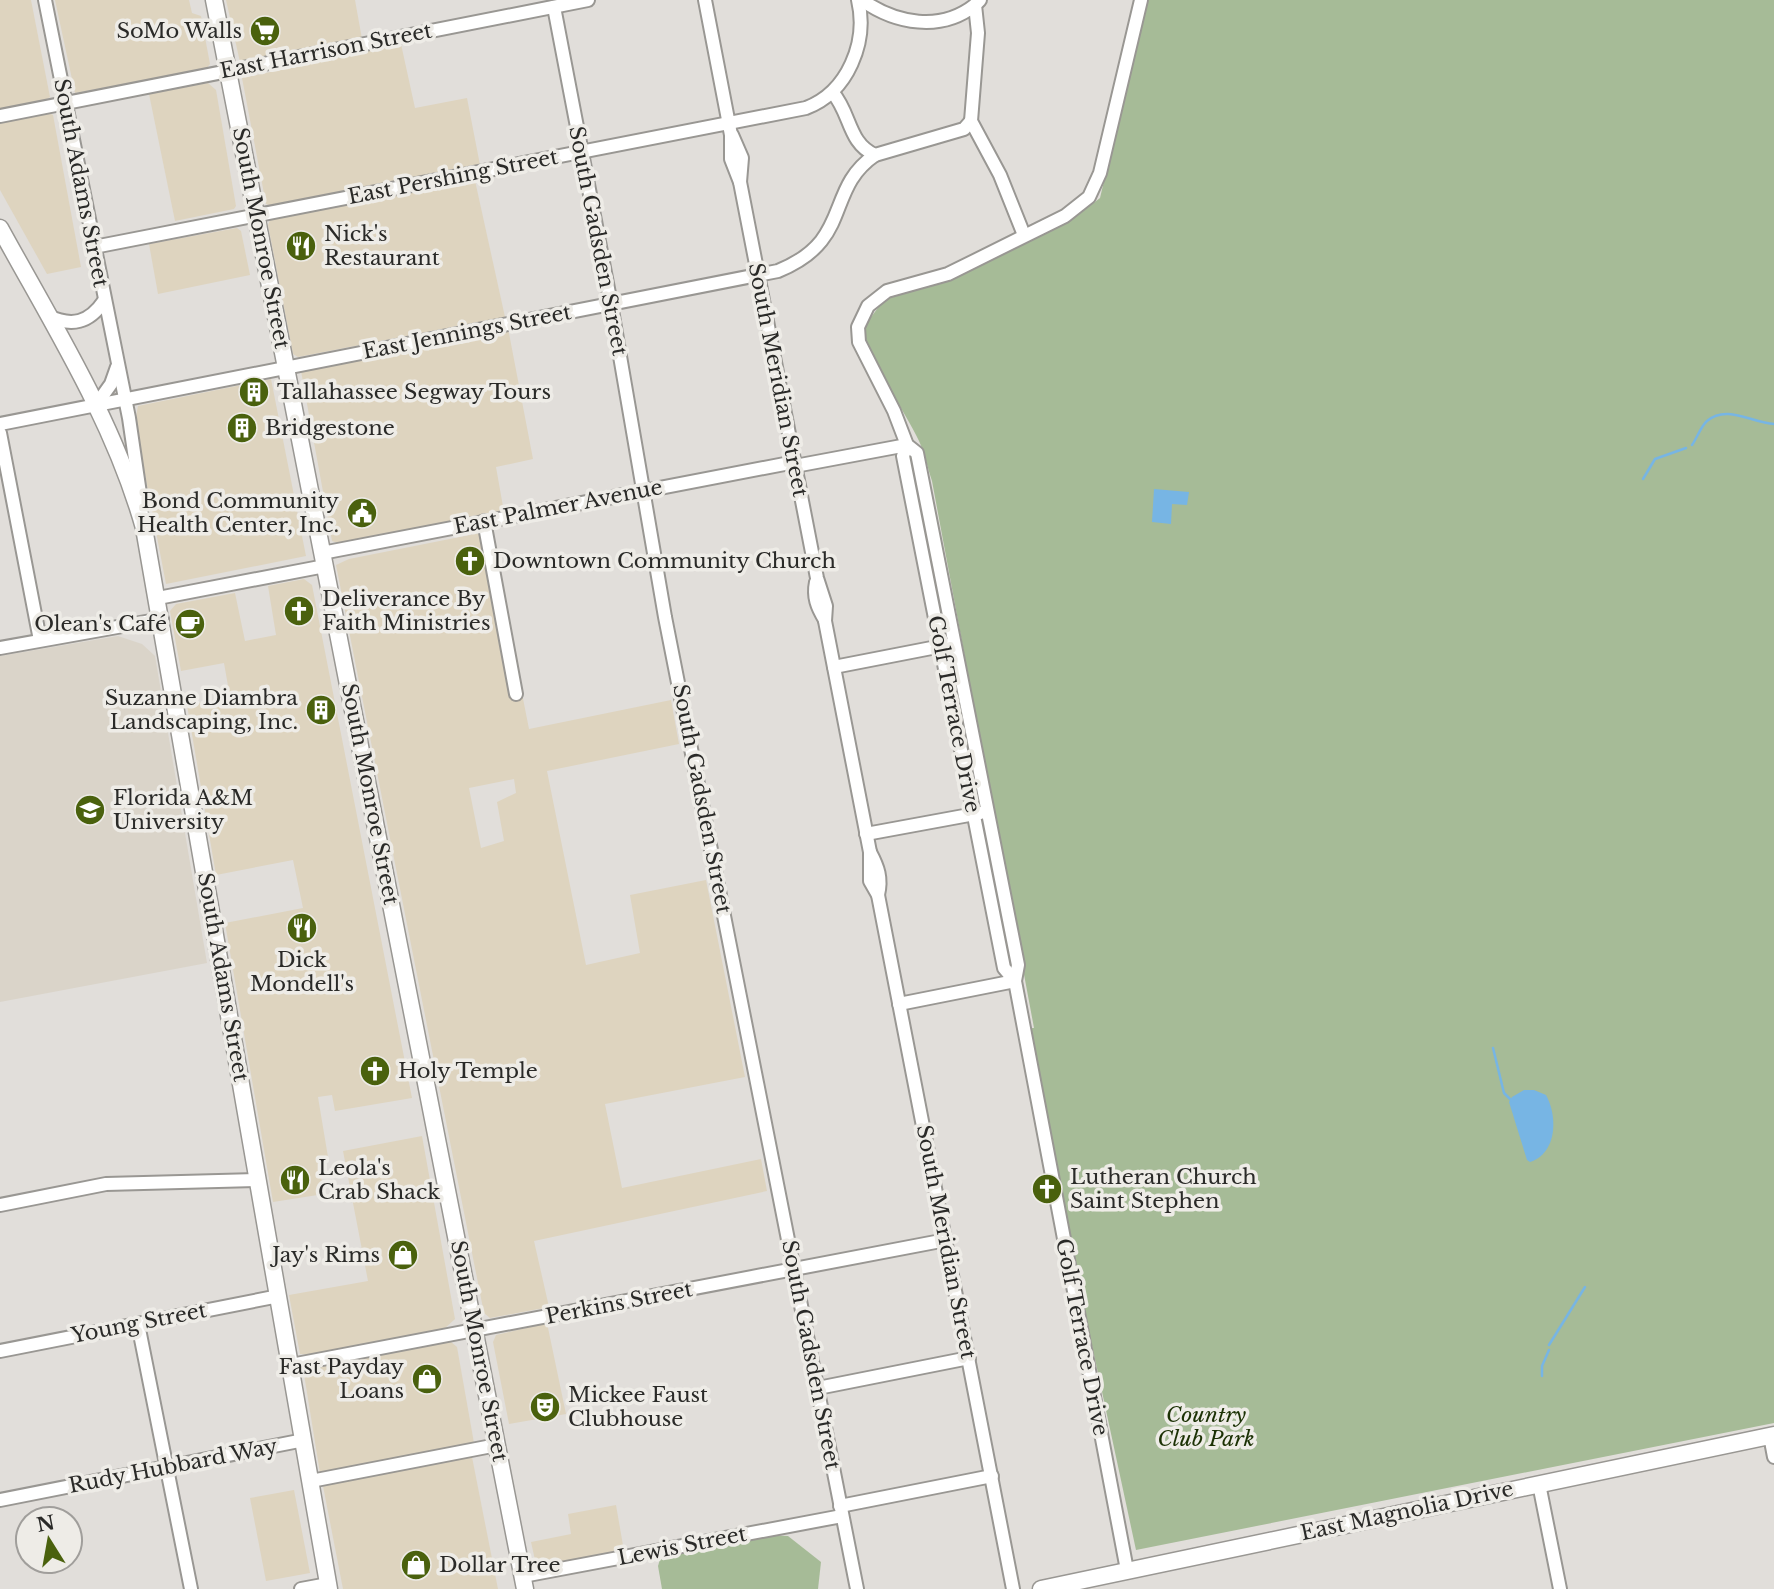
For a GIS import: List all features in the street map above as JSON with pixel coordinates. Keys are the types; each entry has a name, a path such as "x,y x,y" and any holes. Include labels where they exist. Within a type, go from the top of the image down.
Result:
{"main road":[{"name":"South Monroe Street","path":"214,0 524,1583"},
{"path":"0,228 96,405 125,470 144,528"},
{"name":"South Adams Street","path":"144,528 329,1586"},
{"name":"East Magnolia Drive","path":"1041,1589 1772,1436"}],"street":[{"name":"South Adams Street","path":"45,0 117,366 126,399 144,528"},
{"name":"East Harrison Street","path":"0,116 587,0"},
{"name":"South Meridian Street","path":"705,0 730,129 731,159 740,181 817,578 816,600 825,621 870,852 870,881 878,895 1013,1589"},
{"path":"860,0 876,10 928,24 955,17 978,3"},
{"path":"860,0 862,20 859,39 846,75 833,93 841,103 857,143 875,155 964,129 971,121"},
{"name":"Golf Terrace Drive","path":"1127,1570 1015,981 1018,965 917,453 907,445 894,411 861,349 857,334 860,319 873,300 887,291 948,274 1073,211 1089,197 1100,173 1141,0"},
{"path":"978,3 971,121 1000,175 1024,235"},
{"name":"South Gadsden Street","path":"554,7 611,304 665,617 857,1589"},
{"name":"East Pershing Street","path":"94,247 582,152 730,129 807,108 833,93"},
{"name":"East Jennings Street","path":"0,424 757,275 796,264 818,248 833,225 853,177 875,155"},
{"path":"48,316 63,323 81,322 94,316 104,301"},
{"path":"96,405 111,384 117,366"},
{"path":"0,433 40,640"},
{"name":"Golf Terrace Drive","path":"907,445 902,456 1004,968 1015,981"},
{"name":"East Palmer Avenue","path":"158,598 484,521 643,490 907,445"},
{"path":"484,521 516,694"},
{"path":"0,648 162,619"},
{"path":"834,667 954,643"},
{"path":"866,834 988,811"},
{"path":"899,1004 1015,981"},
{"path":"0,1205 106,1184 258,1180"},
{"name":"Perkins Street","path":"291,1365 946,1240"},
{"name":"Young Street","path":"0,1351 279,1296"},
{"path":"138,1324 191,1589"},
{"path":"818,1388 969,1358"},
{"path":"1772,1436 1774,1457"},
{"name":"Rudy Hubbard Way","path":"0,1500 304,1440"},
{"path":"311,1480 497,1445"},
{"name":"Lewis Street","path":"524,1583 992,1476"},
{"path":"1539,1484 1560,1589"},
{"path":"301,1589 329,1586"}],"shaded area":[{"path":"0,0 31,0 50,97 42,102 0,110"},
{"path":"55,0 189,0 192,13 201,16 210,64 206,69 75,93"},
{"path":"226,0 355,0 362,39 240,62"},
{"path":"401,44 415,108 467,98 480,165 271,206 266,204 242,78"},
{"path":"208,83 216,90 236,206 234,209 175,221 149,94"},
{"path":"49,113 53,115 81,267 47,274 0,190 0,122"},
{"path":"474,176 505,317 298,357 293,354 268,225 270,220"},
{"path":"237,228 241,231 250,275 158,294 149,244"},
{"path":"508,328 533,459 496,467 504,512 338,543 332,541 301,371"},
{"path":"271,379 306,556 166,584 135,422 138,406"},
{"path":"490,531 529,729 671,700 679,744 547,771 586,965 640,953 630,895 706,880 745,1077 605,1104 622,1188 761,1159 767,1191 534,1241 549,1307 490,1318 484,1313 336,565 349,559","holes":["514,779 516,793 497,802 504,841 481,848 469,788"]},
{"path":"304,579 312,585 412,1098 335,1111 332,1095 318,1097 328,1157 318,1159 324,1194 273,1202 225,923 303,908 293,860 216,875 187,705 230,697 224,663 181,671 170,611 176,604 235,593 245,641 276,635 268,586"},
{"name":"Florida A&M University","path":"118,636 142,644 155,656 207,963 0,1002 0,656"},
{"path":"422,1136 455,1319 444,1329 312,1355 300,1354 289,1295 368,1281 343,1151"},
{"path":"547,1323 566,1414 509,1424 493,1342 496,1335"},
{"path":"443,1341 451,1342 457,1347 474,1443 320,1473 303,1368"},
{"path":"472,1457 498,1589 343,1589 323,1486"},
{"path":"294,1490 310,1573 266,1581 250,1498"},
{"path":"616,1505 624,1551 551,1564 541,1564 535,1560 531,1542 571,1534 568,1514"}],"green space":[{"name":"Country Club Park","path":"1147,0 1774,0 1774,1423 1136,1550 1075,1266 1030,1028 1034,1028 932,481 919,440 879,370 863,328 883,301 900,291 950,280 1078,215 1100,198"},
{"path":"765,1535 788,1536 821,1562 818,1589 662,1589 658,1566 661,1556"}],"water":[{"path":"1154,489 1189,492 1187,505 1172,504 1171,524 1152,522"},
{"path":"1524,1090 1534,1090 1546,1095 1553,1123 1553,1133 1546,1151 1530,1162 1527,1160 1509,1102"}],"waterway":[{"path":"1692,445 1705,423 1715,416 1731,414 1774,424"},
{"path":"1643,479 1655,459 1686,448"},
{"path":"1493,1048 1504,1093 1511,1100"},
{"path":"1549,1345 1585,1287"},
{"path":"1542,1376 1542,1366 1549,1350"}],"place":[{"name":"SoMo Walls","path":"265,31"},
{"name":"Nick's Restaurant","path":"301,246"},
{"name":"Tallahassee Segway Tours","path":"254,392"},
{"name":"Bridgestone","path":"242,428"},
{"name":"Bond Community Health Center, Inc.","path":"362,513"},
{"name":"Downtown Community Church","path":"470,561"},
{"name":"Deliverance By Faith Ministries","path":"299,611"},
{"name":"Olean's Café","path":"190,624"},
{"name":"Suzanne Diambra Landscaping, Inc.","path":"321,710"},
{"name":"Florida A&M University","path":"90,810"},
{"name":"Dick Mondell's","path":"302,928"},
{"name":"Holy Temple","path":"375,1071"},
{"name":"Leola's Crab Shack","path":"295,1180"},
{"name":"Lutheran Church Saint Stephen","path":"1047,1189"},
{"name":"Jay's Rims","path":"403,1255"},
{"name":"Fast Payday Loans","path":"427,1379"},
{"name":"Mickee Faust Clubhouse","path":"545,1407"},
{"name":"Dollar Tree","path":"416,1565"}]}
